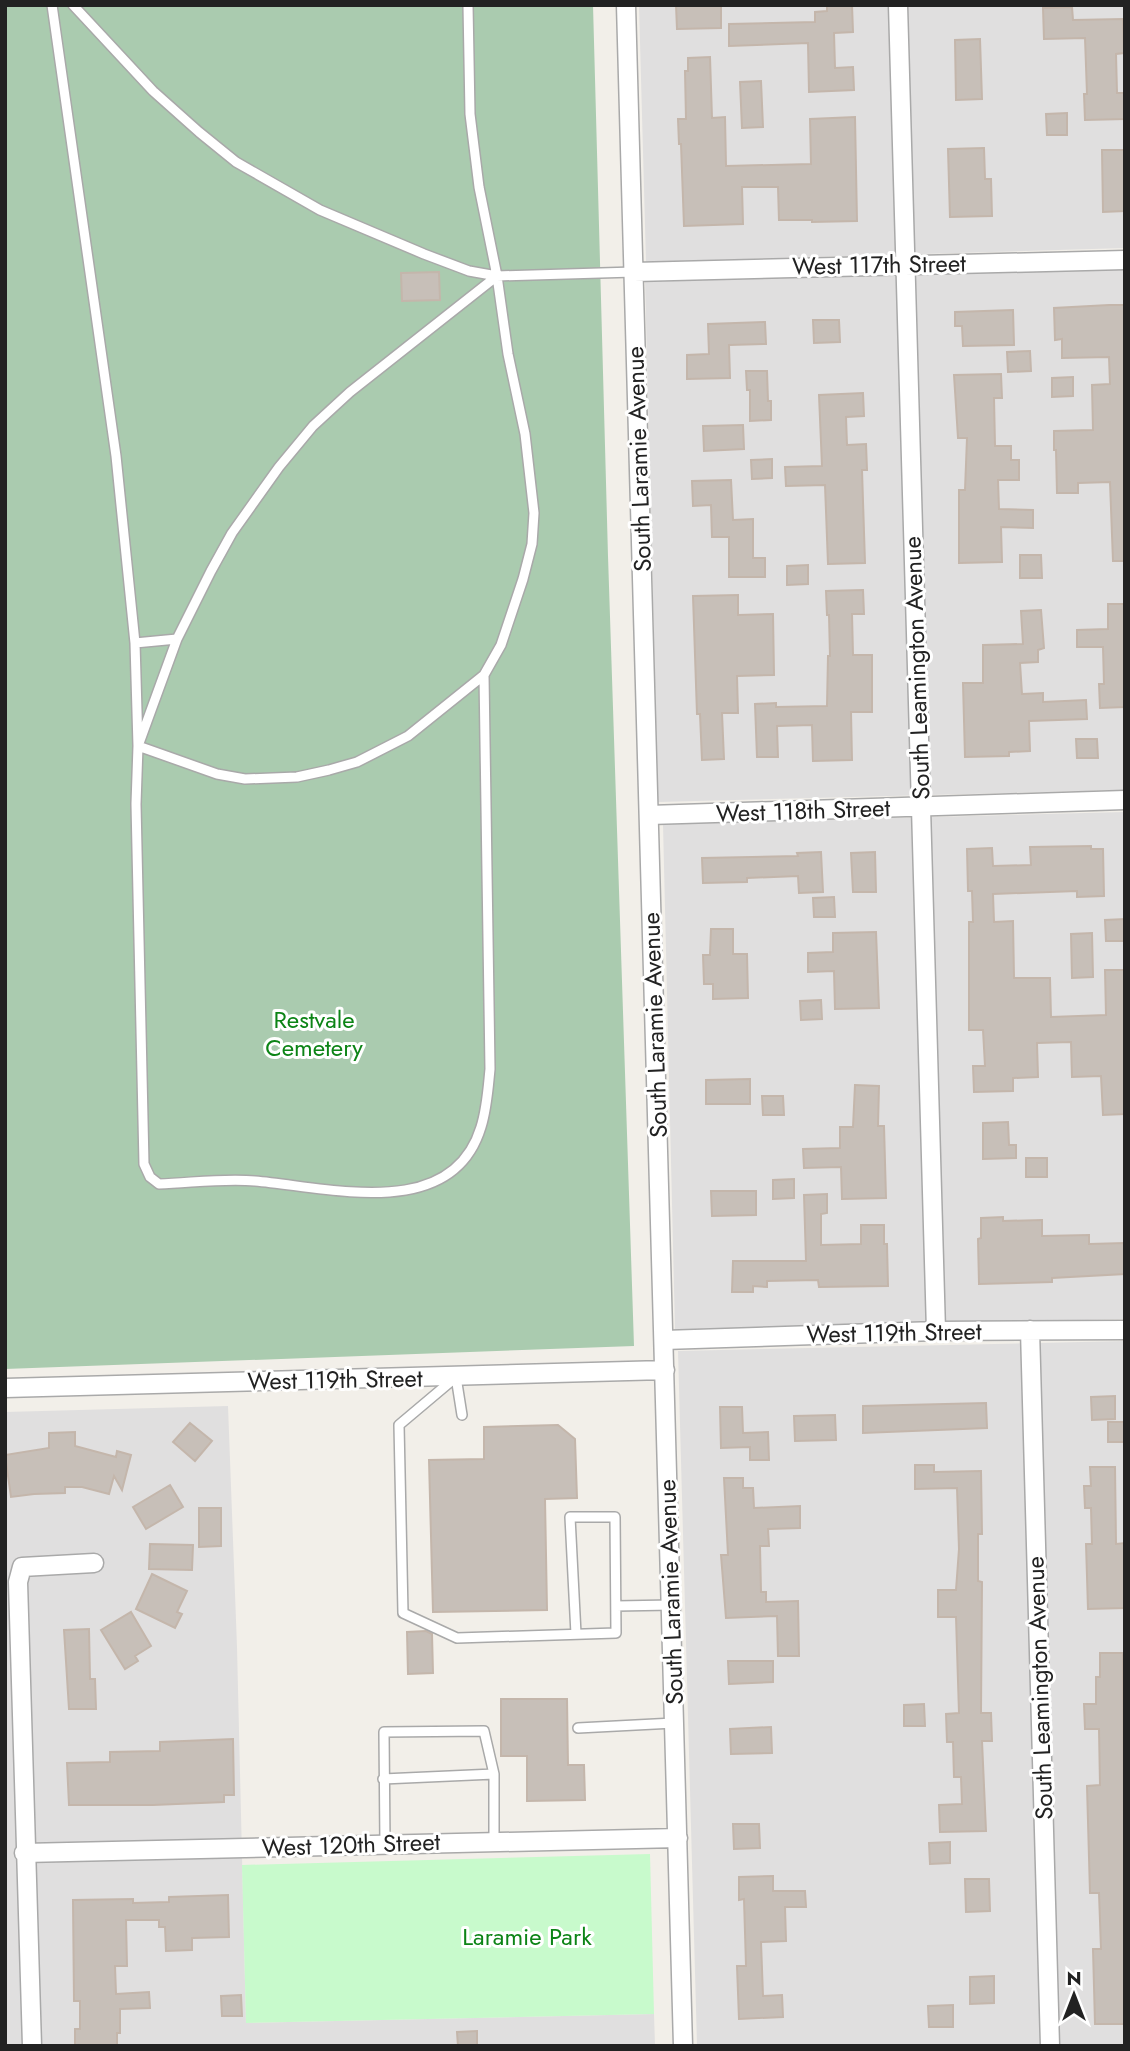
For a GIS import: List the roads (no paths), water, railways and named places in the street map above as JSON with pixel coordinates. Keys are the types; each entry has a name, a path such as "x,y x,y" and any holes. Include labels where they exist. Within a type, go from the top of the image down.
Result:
{"street":[{"name":"South Laramie Avenue","path":"626,5 683,2046"},
{"name":"South Leamington Avenue","path":"898,5 936,1331"},
{"name":"West 117th Street","path":"634,272 1125,260"},
{"name":"West 118th Street","path":"649,815 1125,800"},
{"name":"South Leamington Avenue","path":"1030,1330 1050,2046"},
{"name":"West 119th Street","path":"664,1340 936,1331 1125,1330"},
{"name":"West 119th Street","path":"5,1388 665,1370"},
{"path":"32,2046 24,1853 18,1582 22,1567 94,1563"},
{"name":"West 120th Street","path":"24,1853 678,1838"}],"lane":[{"path":"52,5 116,456 135,643 144,1164 146,1171 159,1184 251,1180 368,1194 415,1189 436,1181 457,1167 470,1150 480,1130 488,1101 490,1069 484,675"},
{"path":"73,5 153,92 236,162 333,216 469,271 497,276 634,272"},
{"path":"138,746 217,774 245,779 297,777 357,762 384,750 431,719 484,675 501,645 532,544 534,513 525,433 508,354 497,276 479,187 470,114 468,5"},
{"path":"138,746 177,639 232,533 262,489 313,426 397,353 497,276"},
{"path":"135,643 177,639"},
{"path":"456,1377 462,1415"},
{"path":"456,1377 399,1425 403,1613 457,1638 616,1633 615,1517 570,1517 576,1634"},
{"path":"615,1606 672,1605"},
{"path":"578,1728 675,1723"},
{"path":"385,1844 384,1732 484,1731 494,1774 494,1842"},
{"path":"383,1779 494,1774"}],"park label":[{"name":"Restvale Cemetery","path":"314,1034"},
{"name":"Laramie Park","path":"527,1937"}]}
